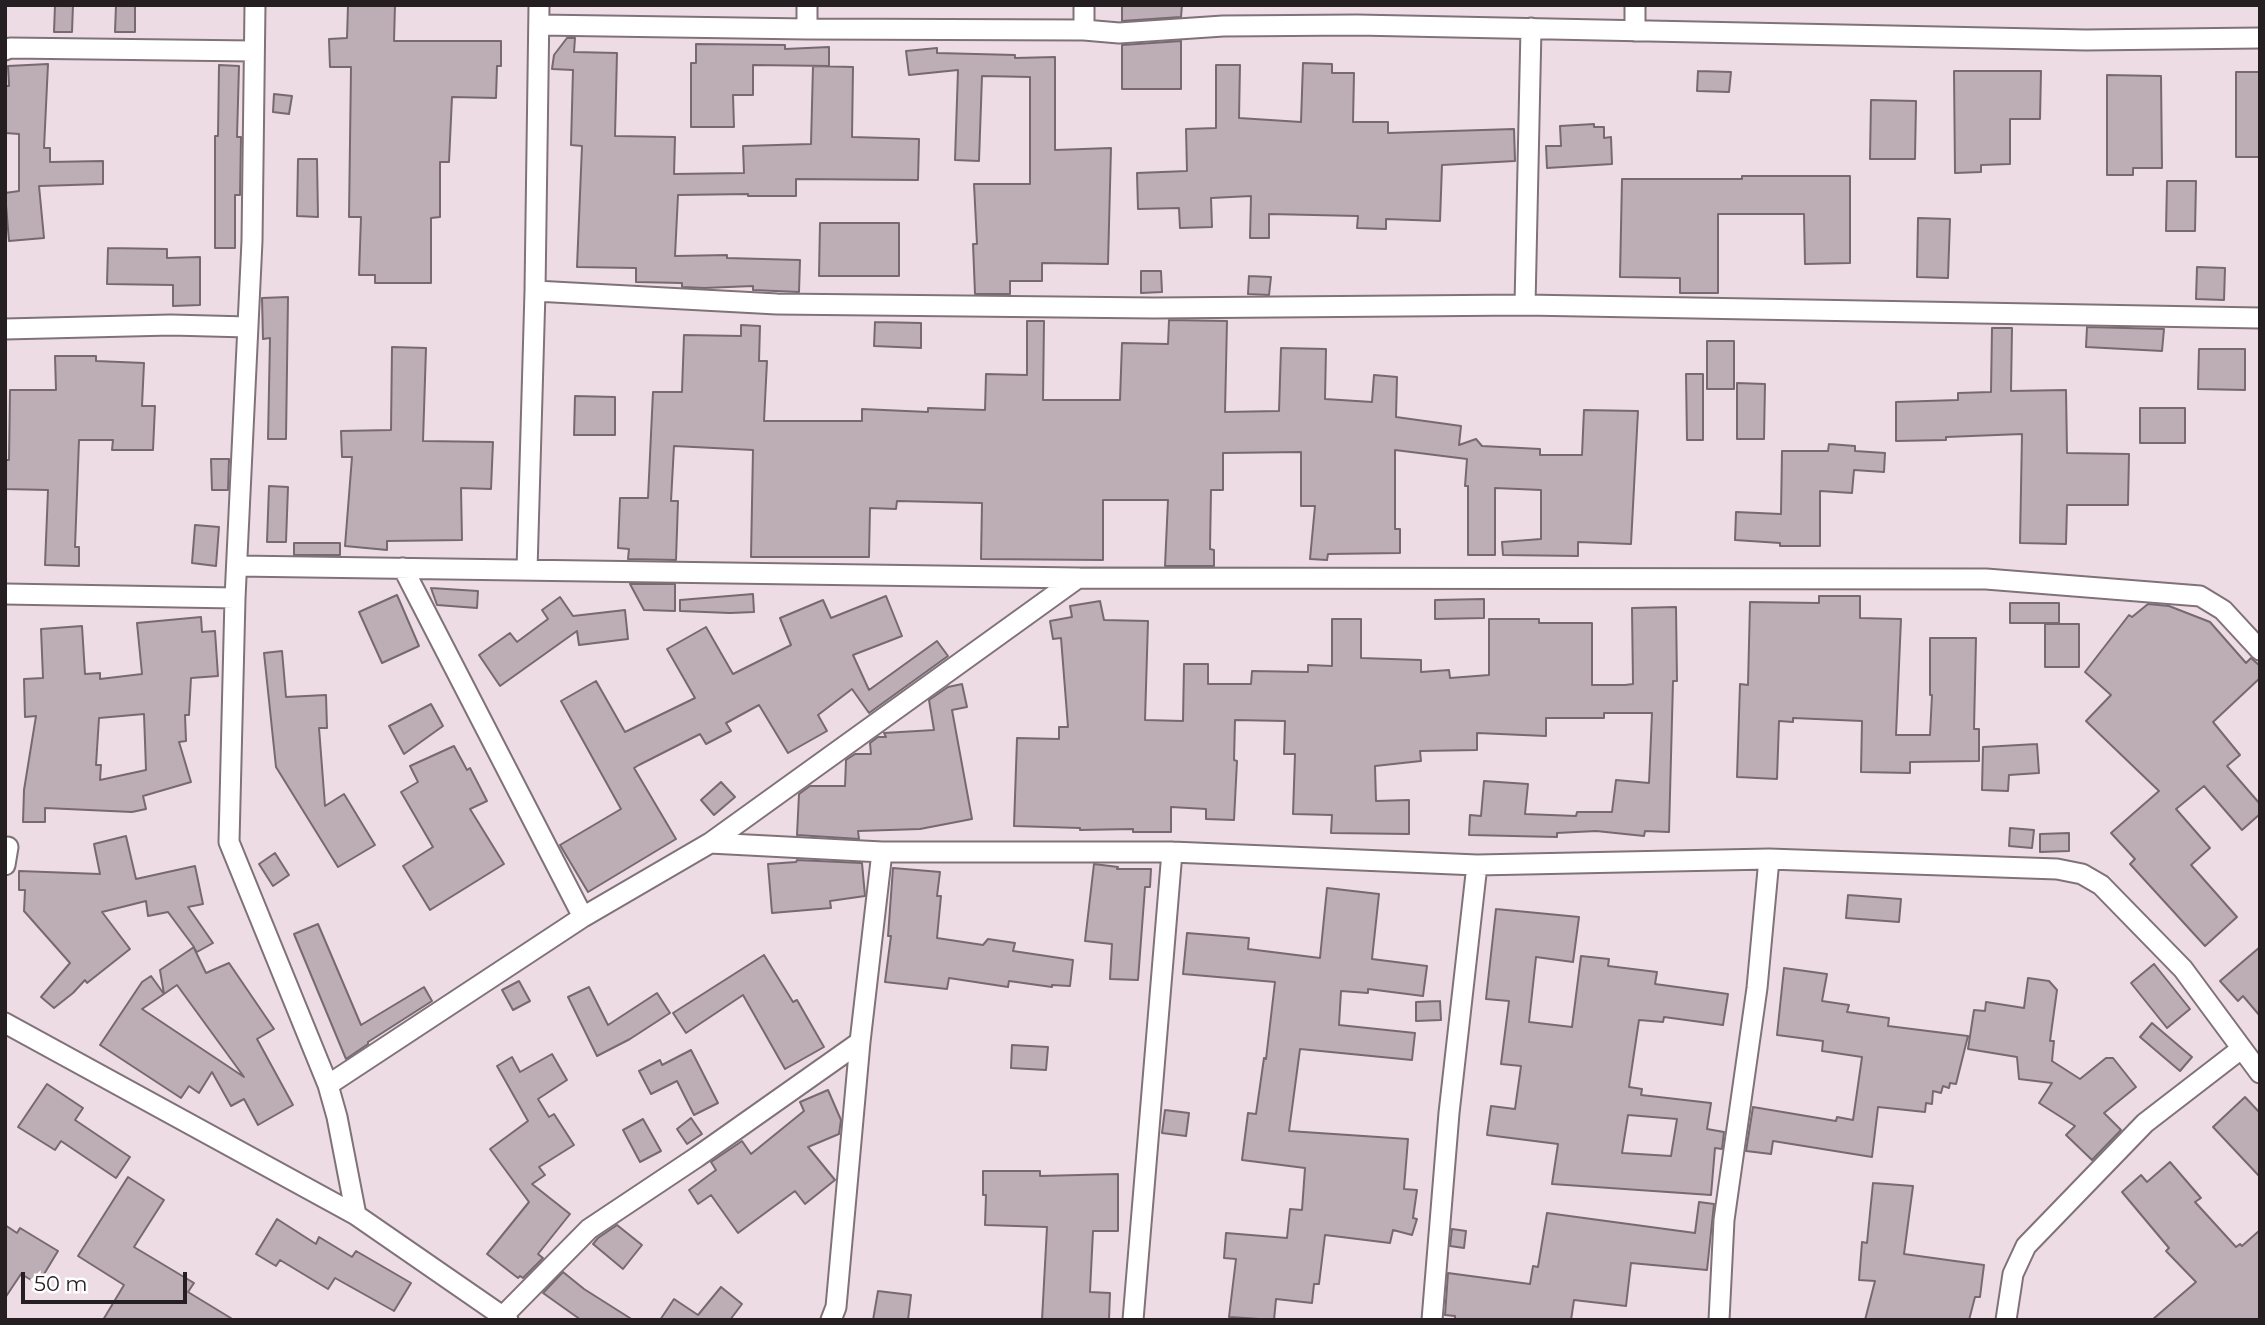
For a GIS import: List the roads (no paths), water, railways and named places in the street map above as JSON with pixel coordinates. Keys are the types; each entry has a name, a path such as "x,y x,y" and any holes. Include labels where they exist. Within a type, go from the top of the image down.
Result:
{"street":[{"path":"255,5 252,241 235,598 229,842 328,1084 356,1215"},
{"path":"807,5 807,29"},
{"path":"1084,5 1084,30"},
{"path":"1635,5 1635,30"},
{"path":"527,570 539,15 807,29 1084,30 1119,33 1358,15 1531,29 2086,40 2260,38"},
{"path":"1525,305 1531,29"},
{"path":"5,50 253,51"},
{"path":"535,291 777,304 898,306 1525,305 2260,318"},
{"path":"5,329 171,325 248,327"},
{"path":"237,566 1078,578 1986,579 2200,596 2223,610 2260,650"},
{"path":"403,568 583,917"},
{"path":"328,1084 583,917 710,843 1078,578"},
{"path":"5,594 235,598"},
{"path":"710,843 882,852 1172,852 1477,865 1769,859 2057,869 2082,874 2101,886 2183,969 2260,1073"},
{"path":"831,1320 836,1307 860,1042 882,852"},
{"path":"1133,1320 1172,852"},
{"path":"1719,1320 1724,1220 1757,988 1769,859"},
{"path":"1432,1320 1449,1113 1477,865"},
{"path":"5,1023 356,1215 506,1318 589,1229 860,1042"},
{"path":"2006,1320 2013,1275 2026,1246 2145,1123 2241,1049"}]}
